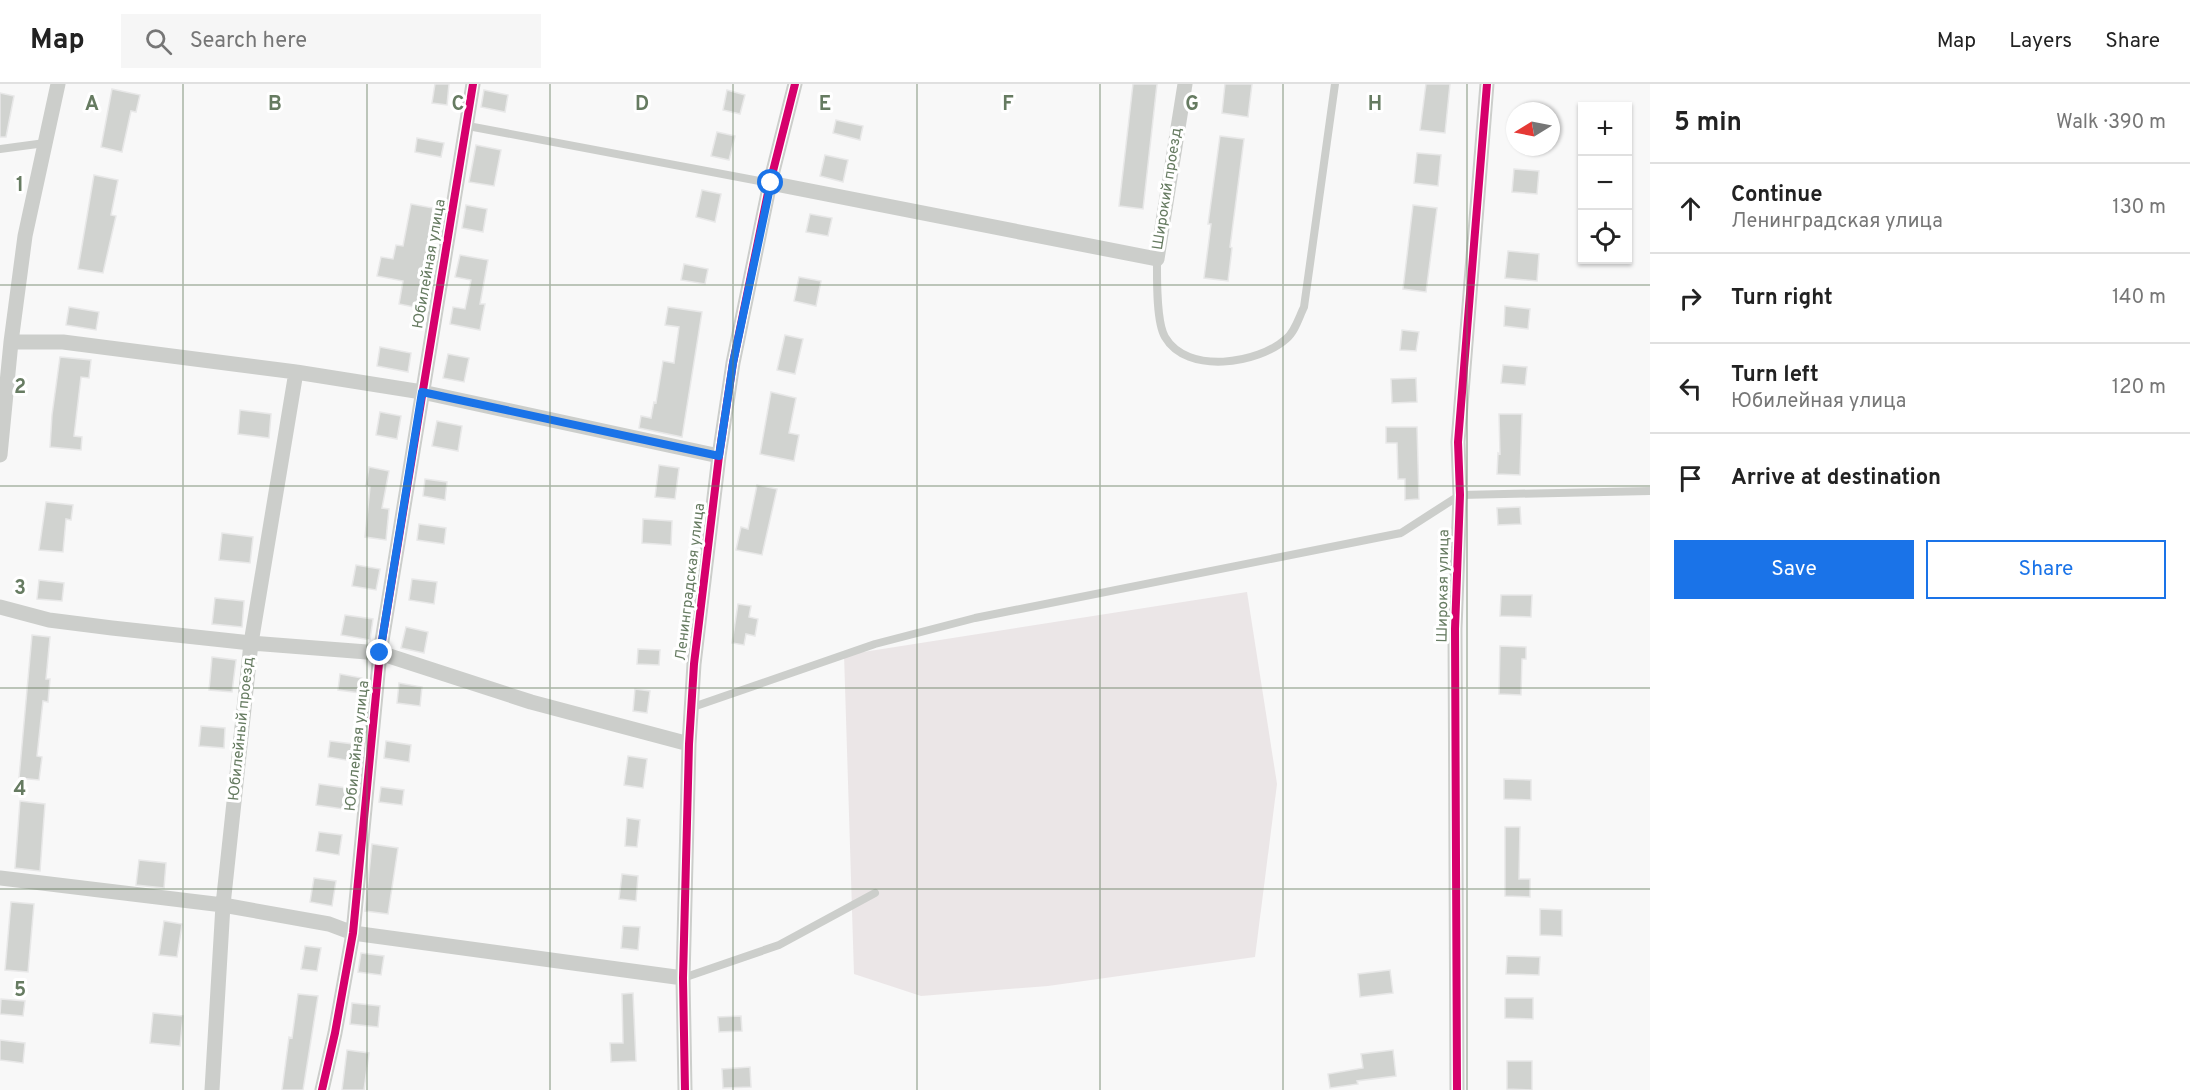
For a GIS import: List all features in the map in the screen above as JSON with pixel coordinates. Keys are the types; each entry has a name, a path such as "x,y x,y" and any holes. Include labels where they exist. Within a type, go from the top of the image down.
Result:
{"street":[{"path":"0,455 1,429 25,236 58,84"},
{"name":"Юбилейная улица","path":"322,1090 353,933 380,653 468,126 473,84"},
{"name":"Ленинградская улица","path":"685,1090 683,978 689,744 694,664 719,456 733,363 771,183 795,84"},
{"name":"Широкий проезд","path":"1157,259 1185,84"},
{"name":"Широкая улица","path":"1457,1090 1455,629 1460,495 1458,442 1487,84"},
{"path":"771,183 1157,259"},
{"path":"11,342 63,342 296,372 422,392 719,456"},
{"name":"Юбилейный проезд","path":"212,1090 223,904 251,643 296,372"},
{"path":"0,607 49,620 251,643 380,653 531,702 689,744"},
{"path":"0,878 223,904 330,924 353,933 683,978"}],"lane":[{"path":"1157,259 1158,302 1163,335 1172,347 1192,358 1213,362 1239,360 1275,348 1289,337 1304,307 1335,84"},
{"path":"468,126 771,183"},
{"path":"0,149 45,143"},
{"path":"693,707 875,644 975,618 1401,533 1460,495 1650,491"},
{"path":"683,978 779,945 875,893"}],"shaded area":[{"path":"1247,592 1277,784 1255,957 1048,986 921,996 854,974 844,655"}],"building":[{"path":"435,84 449,84 447,105 432,103"},
{"path":"1133,84 1157,84 1143,209 1119,206"},
{"path":"1225,84 1252,84 1248,117 1222,113"},
{"path":"1426,84 1450,84 1445,133 1420,130"},
{"path":"112,89 140,95 136,112 131,111 122,152 101,147"},
{"path":"484,90 508,95 505,112 481,107"},
{"path":"727,90 745,95 740,114 723,110"},
{"path":"0,93 14,96 6,137 0,137"},
{"path":"836,120 863,126 860,140 833,133"},
{"path":"717,132 735,136 729,160 711,156"},
{"path":"1220,136 1244,139 1230,247 1232,248 1228,281 1204,278 1211,224 1208,224"},
{"path":"417,138 444,143 441,157 415,152"},
{"path":"476,145 501,150 494,186 469,182"},
{"path":"1417,153 1441,155 1438,186 1414,183"},
{"path":"825,155 848,160 843,182 820,176"},
{"path":"1514,169 1539,171 1537,194 1512,192"},
{"path":"94,175 118,180 111,215 116,216 103,273 78,269"},
{"path":"702,190 721,194 715,222 696,217"},
{"path":"411,204 433,208 419,308 399,304 403,281 377,276 381,257 393,259 396,245 403,246"},
{"path":"466,205 487,209 483,232 462,228"},
{"path":"1413,205 1437,208 1426,292 1403,289"},
{"path":"810,214 832,218 828,236 806,232"},
{"path":"1508,251 1539,254 1537,281 1505,278"},
{"path":"460,255 488,260 480,304 485,304 480,330 450,324 453,307 465,309 471,280 455,277"},
{"path":"684,264 708,269 705,284 681,280"},
{"path":"799,277 821,281 816,306 794,301"},
{"path":"1505,306 1530,309 1528,329 1504,326"},
{"path":"69,307 99,312 96,330 66,325"},
{"path":"668,307 702,312 682,437 639,428 641,416 651,418 654,402 656,403 663,361 674,363 679,327 665,325"},
{"path":"1402,330 1419,332 1416,351 1400,350"},
{"path":"785,335 803,339 795,374 777,370"},
{"path":"380,347 411,353 408,372 377,366"},
{"path":"448,354 469,358 464,382 443,378"},
{"path":"60,357 91,360 89,378 81,377 74,436 82,437 81,450 50,447"},
{"path":"1503,365 1527,367 1525,385 1501,383"},
{"path":"1416,378 1417,402 1392,403 1391,379"},
{"path":"771,392 796,398 789,433 799,435 794,461 760,454"},
{"path":"240,410 271,414 269,438 238,434"},
{"path":"380,412 401,416 397,439 376,435"},
{"path":"1499,414 1522,414 1520,475 1497,474 1498,453 1500,454"},
{"path":"437,421 462,426 458,451 432,446"},
{"path":"1386,427 1417,427 1419,499 1405,500 1405,479 1398,479 1397,443 1386,443"},
{"path":"659,465 679,468 675,499 655,497"},
{"path":"369,467 389,471 382,508 389,509 386,540 365,537 370,487 366,486"},
{"path":"425,479 447,482 445,500 423,496"},
{"path":"757,485 777,489 762,555 736,550 741,527 748,529"},
{"path":"46,502 73,505 71,520 66,519 63,552 39,550"},
{"path":"1520,507 1521,524 1498,525 1497,508"},
{"path":"643,519 672,521 671,545 642,543"},
{"path":"419,524 446,528 444,544 417,540"},
{"path":"222,533 253,537 250,563 219,560"},
{"path":"356,565 380,569 376,590 352,586"},
{"path":"412,579 437,582 434,604 409,600"},
{"path":"39,580 64,583 62,601 37,599"},
{"path":"1501,595 1532,595 1531,617 1500,616"},
{"path":"215,598 244,601 242,627 212,624"},
{"path":"738,604 751,606 749,617 758,619 755,636 746,634 744,645 732,643"},
{"path":"345,615 373,619 370,640 341,635"},
{"path":"406,627 428,632 424,653 401,648"},
{"path":"32,635 50,637 46,679 50,679 48,702 43,701 37,756 42,757 39,780 19,778"},
{"path":"1500,646 1526,647 1526,659 1522,659 1521,695 1499,694"},
{"path":"638,649 660,650 659,665 637,664"},
{"path":"212,657 236,660 232,692 209,690"},
{"path":"340,674 362,678 360,693 338,690"},
{"path":"399,683 422,687 420,706 397,703"},
{"path":"635,689 650,691 647,713 633,711"},
{"path":"201,726 225,728 224,748 199,746"},
{"path":"330,741 353,744 351,761 328,757"},
{"path":"386,741 411,745 409,762 384,758"},
{"path":"628,756 647,759 643,788 624,785"},
{"path":"1504,779 1531,780 1531,800 1504,799"},
{"path":"319,784 346,788 343,809 316,805"},
{"path":"381,787 404,790 402,805 379,802"},
{"path":"20,801 45,804 40,871 15,868"},
{"path":"627,818 640,820 637,847 625,846"},
{"path":"1505,827 1520,827 1519,879 1530,879 1530,897 1505,896"},
{"path":"319,832 342,835 339,855 316,851"},
{"path":"372,844 398,848 388,914 365,911"},
{"path":"139,860 166,863 164,888 136,885"},
{"path":"622,874 638,876 636,901 619,899"},
{"path":"314,878 336,881 332,906 310,902"},
{"path":"11,902 34,904 28,972 5,970"},
{"path":"1540,909 1562,910 1562,936 1540,935"},
{"path":"164,921 182,924 177,957 159,955"},
{"path":"623,926 640,927 638,950 621,948"},
{"path":"305,946 321,948 317,971 301,969"},
{"path":"361,953 384,956 381,975 358,972"},
{"path":"1507,956 1540,957 1539,975 1506,974"},
{"path":"1390,970 1393,993 1360,997 1358,974"},
{"path":"633,993 636,1061 611,1062 610,1043 623,1043 622,994"},
{"path":"298,994 318,996 303,1090 282,1090 289,1037 292,1038"},
{"path":"1505,998 1533,998 1533,1019 1505,1018"},
{"path":"1,999 25,1001 23,1016 0,1014"},
{"path":"352,1003 380,1006 378,1027 350,1024"},
{"path":"153,1013 183,1016 180,1046 150,1043"},
{"path":"741,1016 742,1031 719,1032 718,1017"},
{"path":"0,1040 25,1043 23,1063 0,1060"},
{"path":"347,1050 369,1053 364,1090 342,1090"},
{"path":"1393,1050 1396,1076 1357,1081 1358,1084 1330,1088 1328,1074 1363,1068 1361,1054"},
{"path":"1507,1061 1532,1061 1532,1090 1507,1089"},
{"path":"750,1067 751,1087 723,1088 722,1069"}],"cycle path":[{"path":"322,1090 353,933 380,653 473,84"},
{"path":"685,1090 683,978 689,744 694,664 719,456 733,363 770,183 795,84"},
{"path":"1457,1090 1455,629 1460,495 1458,442 1487,84"}],"route":[{"path":"380,653 422,392 719,456 733,363 771,183"}]}
